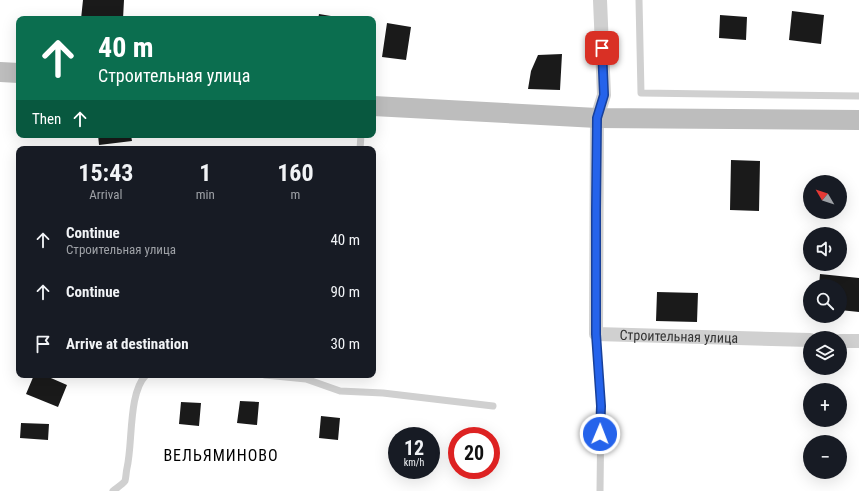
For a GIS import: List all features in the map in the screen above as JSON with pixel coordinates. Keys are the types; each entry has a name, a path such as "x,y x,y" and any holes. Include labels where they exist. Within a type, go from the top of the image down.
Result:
{"street":[{"path":"596,334 597,118 604,95 600,0"},
{"path":"0,72 16,73"},
{"path":"376,106 597,118 859,120"},
{"name":"Строительная улица","path":"596,334 803,340"},
{"path":"847,341 859,341"}],"lane":[{"path":"639,0 641,93 859,96"},
{"path":"596,334 601,406 600,491"},
{"path":"113,491 124,481 130,457 134,397 143,378"},
{"path":"308,378 340,391 383,393 494,406"}],"building":[{"path":"83,0 124,0 123,16 81,16"},
{"path":"792,11 824,15 821,44 789,40"},
{"path":"319,14 331,16 319,16"},
{"path":"720,15 747,17 746,40 719,38"},
{"path":"387,23 411,27 406,60 382,57"},
{"path":"562,54 560,90 528,89 531,71 538,55"},
{"path":"98,138 132,138 132,141 99,145"},
{"path":"731,160 760,161 759,211 730,210"},
{"path":"820,274 859,278 859,312 847,311 847,279 820,279"},
{"path":"657,292 698,293 697,322 656,321"},
{"path":"33,378 51,378 67,385 58,407 26,394"},
{"path":"240,401 259,402 257,425 237,423"},
{"path":"181,402 201,403 199,426 179,424"},
{"path":"321,416 340,418 338,440 319,438"},
{"path":"21,423 49,424 48,440 20,438"}],"district":[{"name":"ВЕЛЬЯМИНОВО","path":"221,455"}],"route":[{"path":"600,434 601,406 596,334 596,210 597,118 604,95 602,48"}]}
